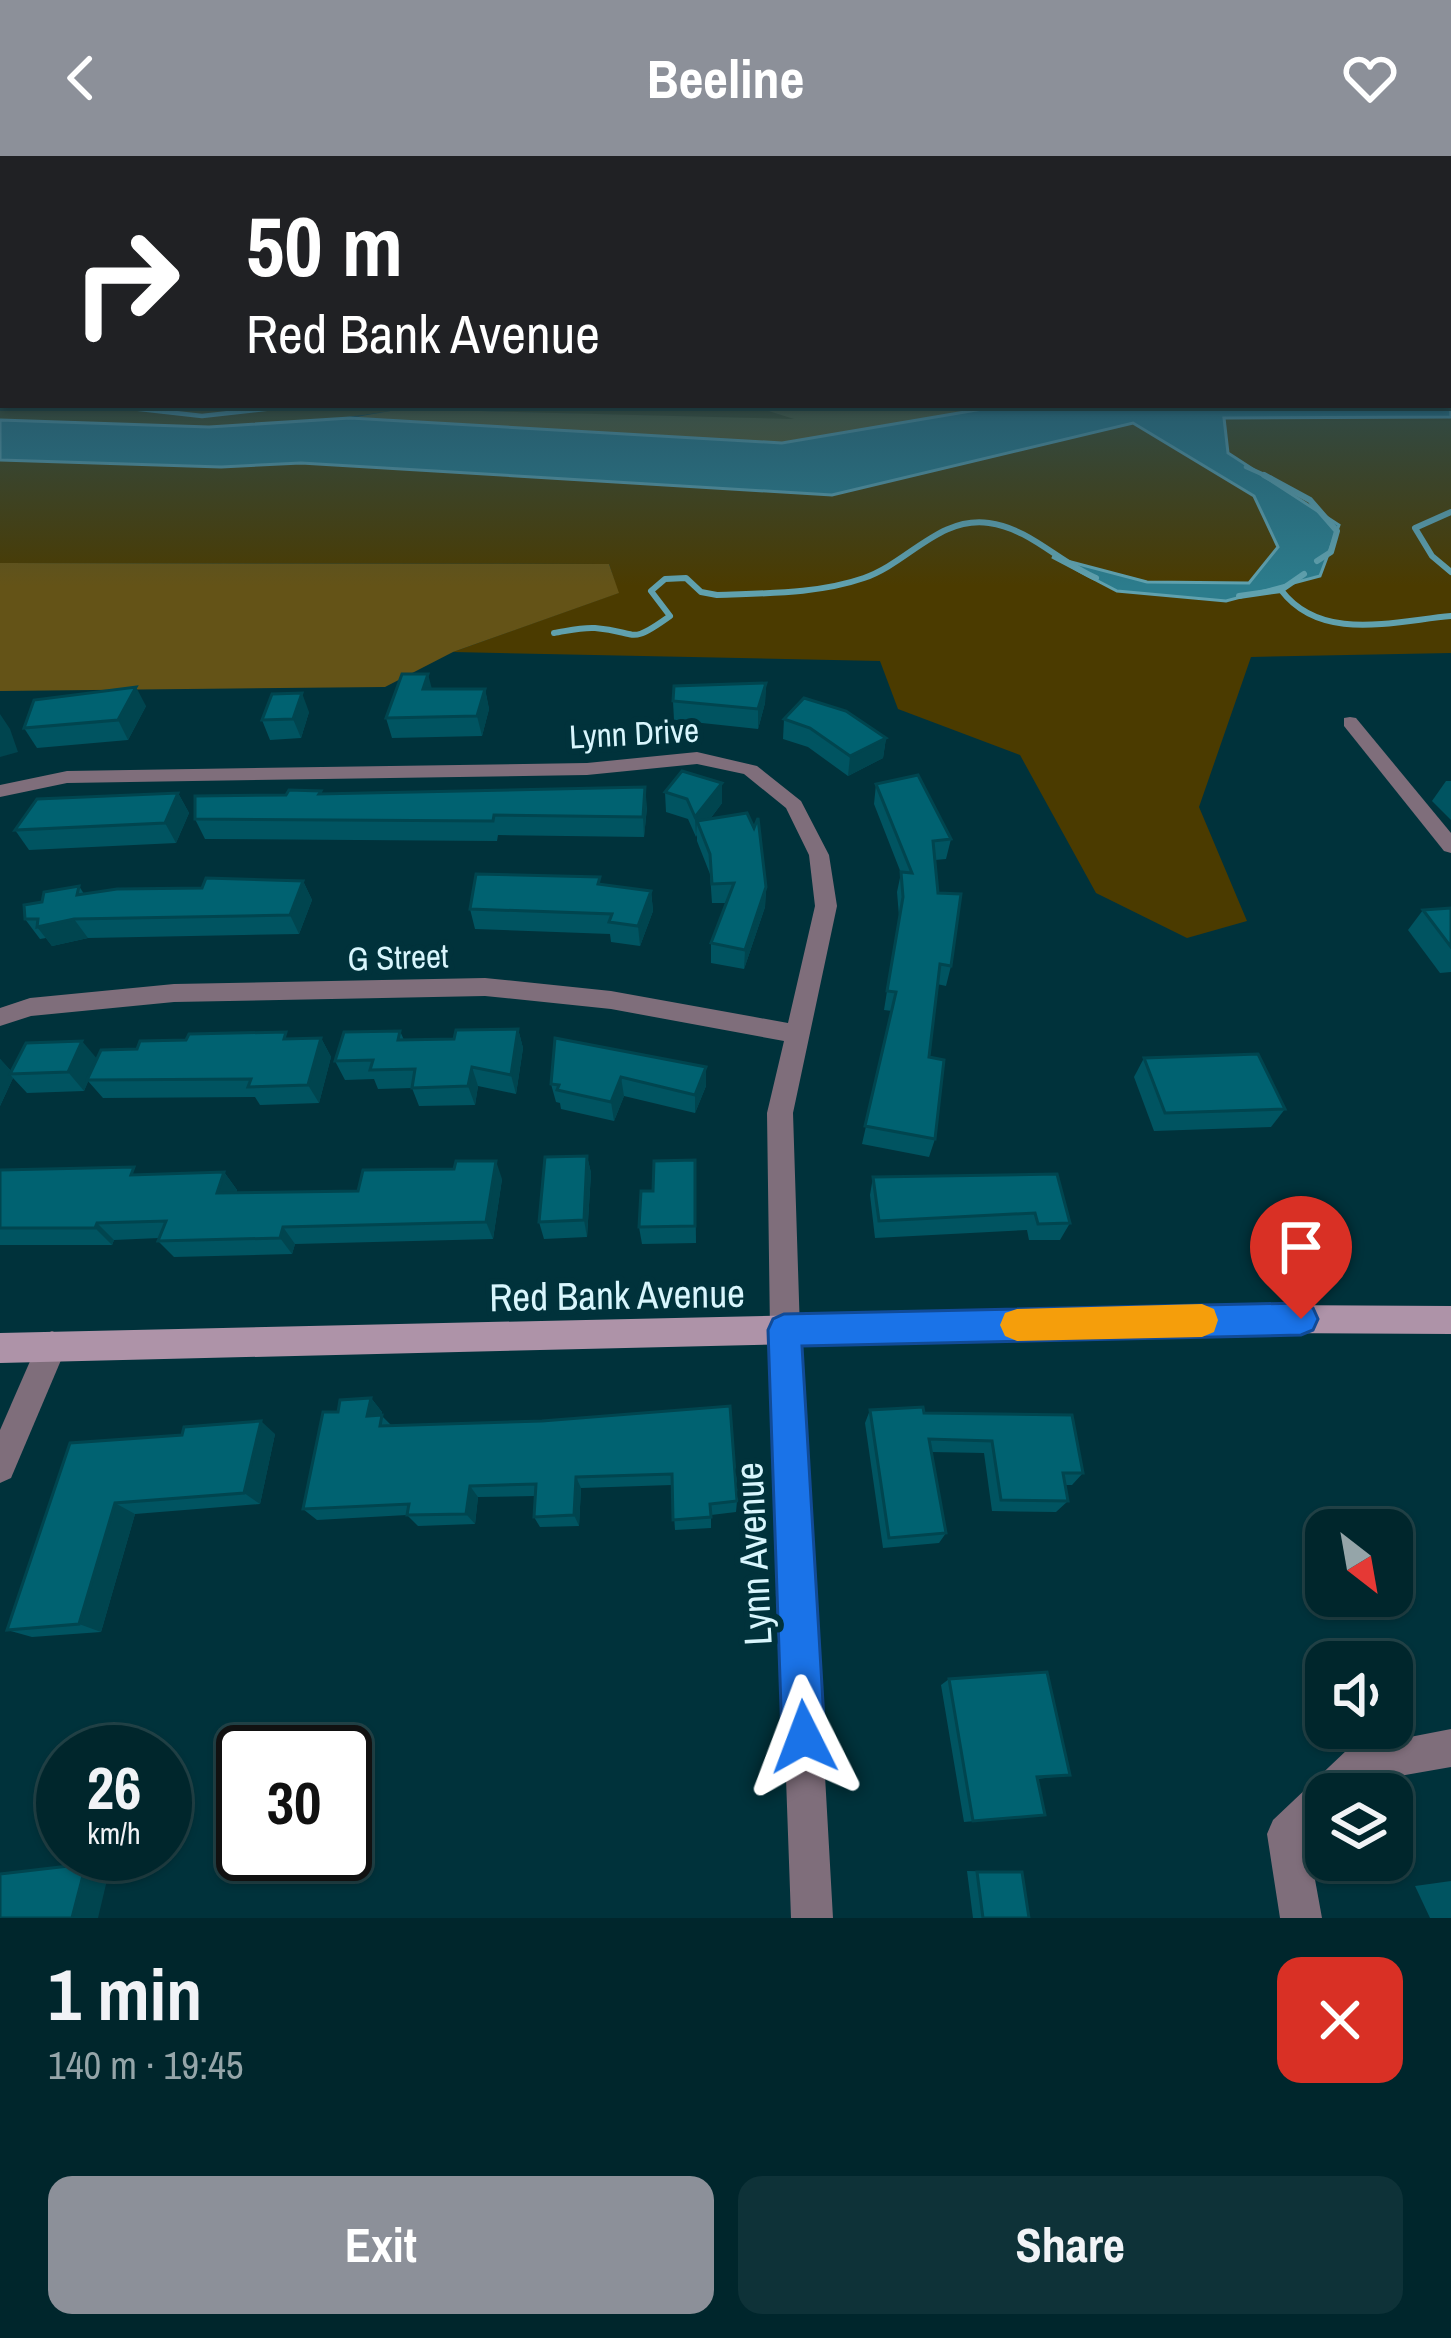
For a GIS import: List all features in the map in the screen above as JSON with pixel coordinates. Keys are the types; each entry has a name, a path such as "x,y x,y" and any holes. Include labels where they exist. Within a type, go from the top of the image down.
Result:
{"street":[{"path":"1350,722 1451,846"},
{"name":"Lynn Drive","path":"0,791 67,777 587,770 697,758 750,770 794,806 819,855 826,906 780,1113 784,1330"},
{"name":"G Street","path":"0,1016 30,1007 174,994 485,987 610,1000 797,1034"},
{"name":"Red Bank Avenue","path":"0,1348 1253,1319 1451,1320"},
{"name":"Lynn Avenue","path":"784,1330 812,1918"},
{"path":"0,1467 52,1346"},
{"path":"1351,1773 1362,1763 1451,1748"},
{"path":"1301,1918 1286,1834 1305,1816"}],"shaded area":[{"path":"25,421 308,421 201,426"},
{"path":"406,421 910,421 782,443"},
{"path":"1223,421 1451,421 1451,653 1251,657 1199,807 1247,921 1187,938 1096,893 1020,755 898,709 880,661 453,652 618,593 609,564 0,563 0,460 221,467 301,463 832,495 1133,423 1254,496 1279,547 1250,583 1147,582 1059,560 1117,591 1226,601 1320,576 1228,453"},
{"path":"0,563 609,564 619,593 453,652 385,687 0,691"}],"water":[{"path":"0,421 209,427 406,421 782,443 910,421 1224,421 1228,453 1339,525 1320,576 1226,601 1117,591 1052,557 1147,582 1249,583 1278,547 1254,496 1133,423 832,495 301,463 221,467 0,460"}],"building":[{"path":"402,674 428,674 423,689 485,689 477,716 386,718"},
{"path":"766,683 758,709 673,701 674,686"},
{"path":"136,687 118,720 24,728 34,700"},
{"path":"302,693 293,719 262,720 272,694"},
{"path":"804,698 846,711 886,738 850,756 810,728 784,719"},
{"path":"682,771 722,783 695,817 687,799 665,792"},
{"path":"918,775 951,839 933,841 938,893 961,894 951,966 940,964 929,1057 944,1060 935,1139 865,1126 896,992 887,991 903,897 901,872 912,873 876,784"},
{"path":"645,787 643,817 195,819 195,796 286,795 289,790 321,791 319,794"},
{"path":"178,793 165,823 15,830 37,799"},
{"path":"747,813 754,828 758,818 766,887 745,950 711,943 734,883 712,884 710,854 697,821"},
{"path":"476,874 600,877 598,884 651,891 638,926 609,922 612,914 470,909"},
{"path":"206,878 303,881 290,915 74,919 37,927 38,919 25,919 24,905 42,902 44,892 79,886 77,895 117,889 202,888"},
{"path":"1451,908 1451,947 1423,910"},
{"path":"518,1029 511,1075 472,1067 468,1086 412,1088 415,1069 370,1070 373,1060 335,1061 344,1032 400,1031 398,1040 454,1039 456,1030"},
{"path":"286,1032 284,1039 321,1038 308,1085 248,1087 251,1079 87,1080 101,1050 137,1049 140,1041 186,1040 189,1034"},
{"path":"555,1038 706,1067 695,1095 621,1077 611,1102 557,1090 559,1085 551,1084"},
{"path":"82,1041 68,1072 10,1074 26,1043"},
{"path":"1258,1054 1285,1109 1165,1113 1144,1058"},
{"path":"587,1156 584,1220 539,1222 545,1157"},
{"path":"695,1160 695,1226 639,1227 641,1191 653,1191 654,1161"},
{"path":"456,1161 496,1161 486,1222 283,1227 280,1238 158,1241 166,1221 97,1223 95,1228 0,1228 0,1170 134,1167 131,1175 224,1172 217,1193 358,1191 363,1170 454,1169"},
{"path":"1057,1174 1070,1223 1038,1224 1035,1213 879,1221 873,1177"},
{"path":"371,1398 367,1416 382,1415 380,1426 542,1421 730,1406 737,1501 710,1504 711,1517 673,1520 672,1474 576,1477 574,1515 534,1517 536,1484 470,1486 466,1514 407,1515 409,1504 303,1509 323,1412 338,1412 340,1400"},
{"path":"923,1407 924,1413 1072,1415 1083,1473 1063,1473 1068,1501 1001,1500 992,1441 929,1439 946,1533 889,1538 870,1410"},
{"path":"261,1421 244,1493 115,1503 79,1624 7,1630 70,1443 182,1435 184,1427"},
{"path":"1047,1672 1070,1775 1037,1777 1045,1815 973,1821 949,1679"},
{"path":"36,1870 36,1881 82,1881 72,1918 0,1918 0,1874"},
{"path":"977,1872 1022,1872 1029,1918 983,1918"}],"waterway":[{"path":"1246,467 1271,478"},
{"path":"1264,475 1310,500 1337,531 1331,552 1317,561"},
{"path":"1451,512 1415,528 1432,556 1451,572"},
{"path":"554,633 590,628 633,635 646,631 670,616 651,591 665,579 686,578 701,592 717,595 791,592 846,583 880,571 939,533 971,523 1018,532 1096,578"},
{"path":"1281,590 1304,574"},
{"path":"1239,596 1281,590"},
{"path":"1281,590 1297,607 1337,623 1383,624 1451,616"}],"slow traffic":[{"path":"1017,1325 1202,1320"}],"route":[{"path":"804,1737 784,1330 1301,1319"}]}
